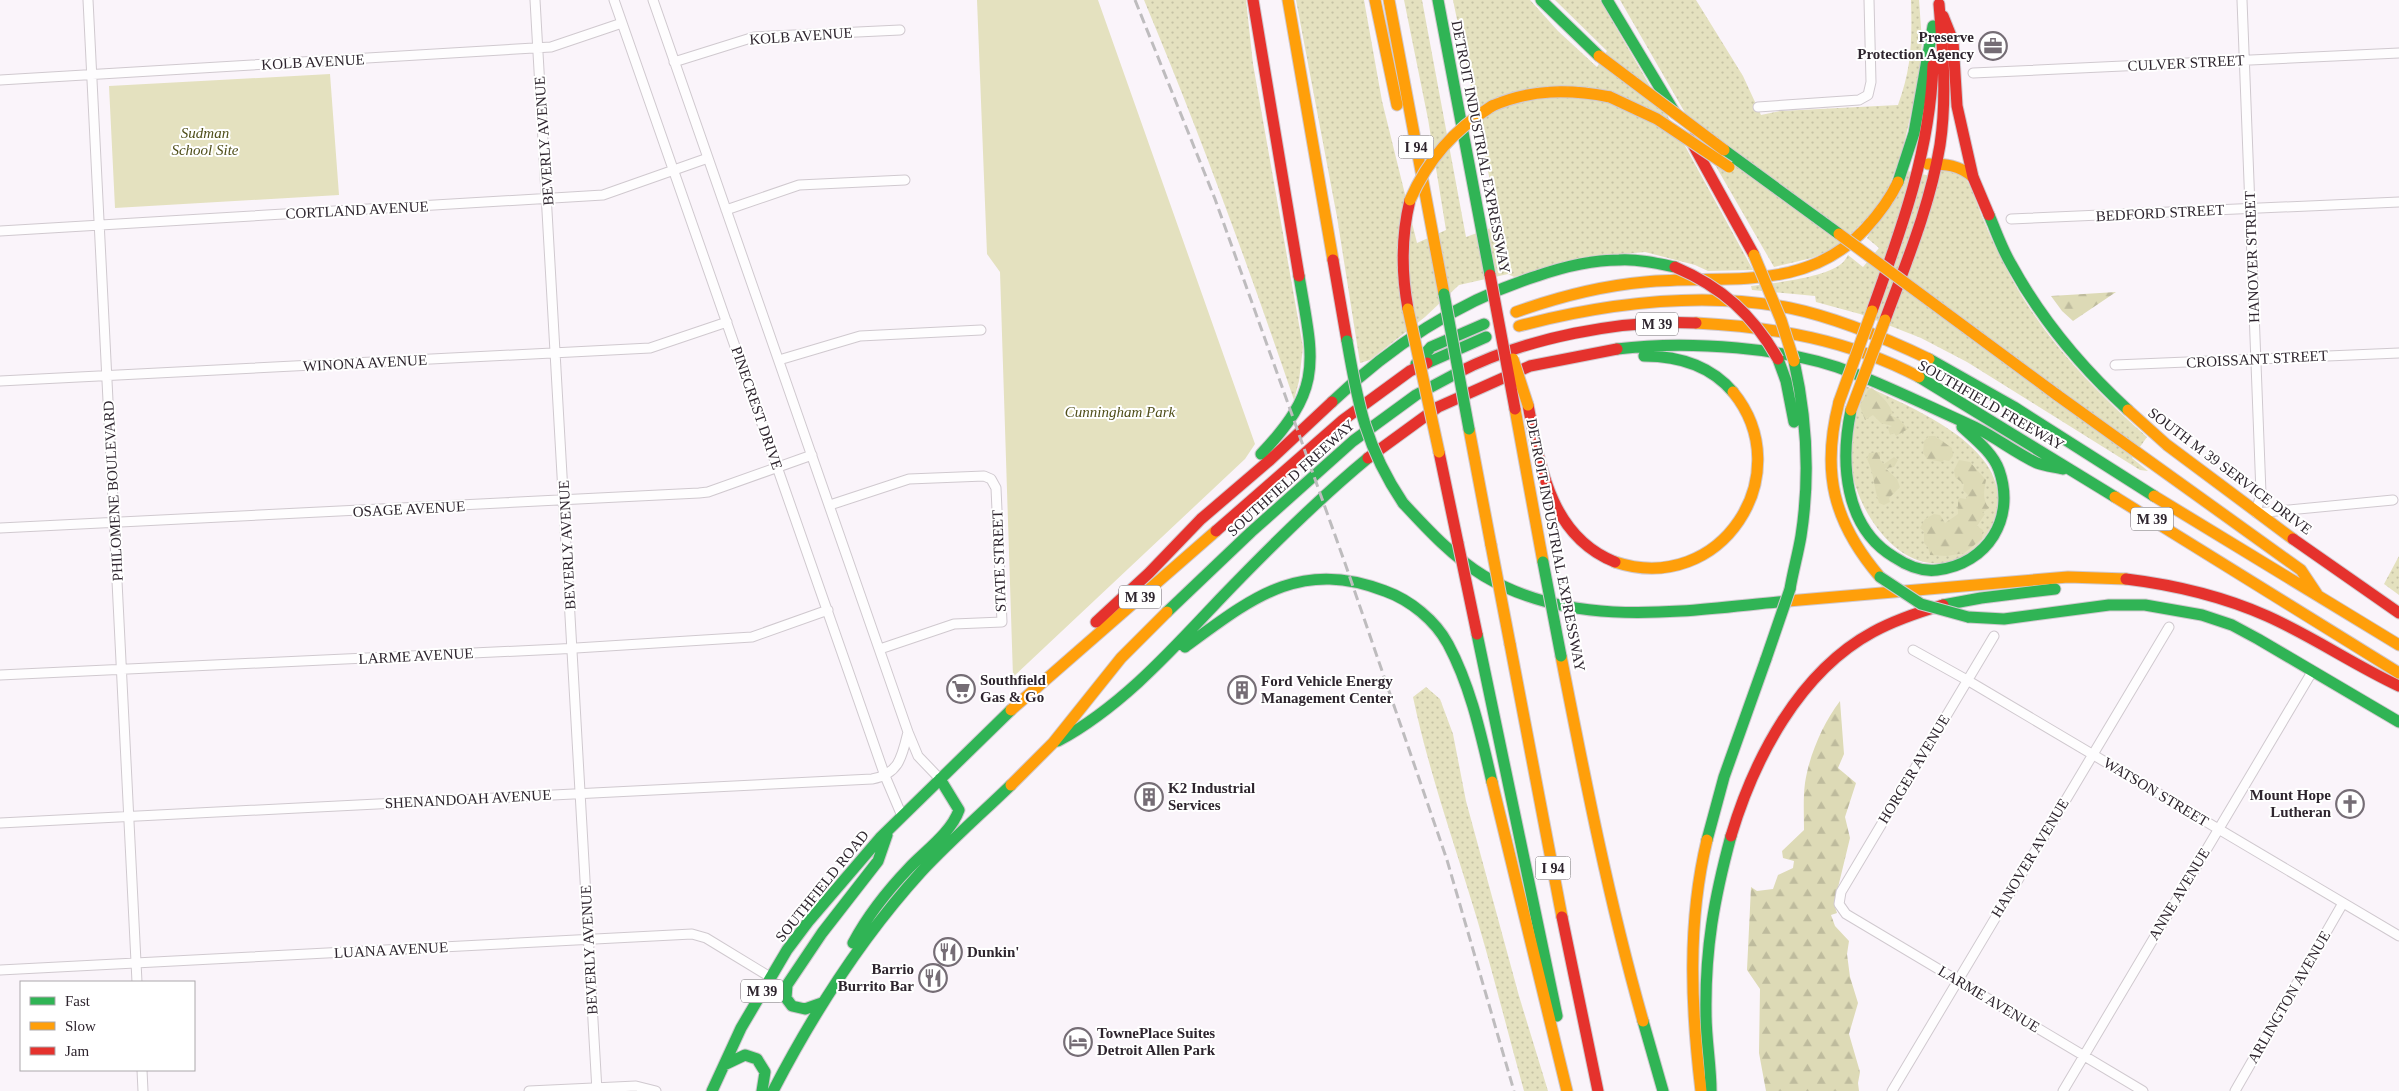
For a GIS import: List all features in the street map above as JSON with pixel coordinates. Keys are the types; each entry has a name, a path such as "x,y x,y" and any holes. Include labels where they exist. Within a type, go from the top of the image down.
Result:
{"main road":[{"path":"1201,519 1206,511 1282,432 1294,415 1306,392 1311,366 1311,347 1253,0"},
{"path":"1288,0 1358,403 1370,445 1385,476 1404,503 1438,542 1478,572 1516,593 1545,604 1580,611 1612,614 2068,577 2107,576 2160,582 2194,589 2248,606 2294,629 2376,676 2399,686"},
{"path":"1375,0 1398,107 1416,143"},
{"name":"I 94","path":"1389,0 1578,1002 1598,1091"},
{"name":"DETROIT INDUSTRIAL EXPRESSWAY","path":"1438,0 1596,835 1620,942 1664,1091"},
{"path":"1541,0 1599,56 2057,395 2301,570 2317,594"},
{"path":"1607,0 1715,182 1754,255 1781,320 1794,361 1803,414 1807,458 1807,487 1801,538 1790,589 1731,753 1712,817 1702,866 1693,939 1694,1027 1701,1091"},
{"path":"1516,312 1567,296 1622,285 1663,280 1787,274 1809,267 1836,253 1859,237 1877,218 1892,195 1904,167 1916,124 1939,2"},
{"path":"1939,2 1944,74 1943,114 1936,164 1916,233 1851,410 1845,435 1844,457 1849,494 1858,517 1869,537 1884,553 1900,564 1927,571 1953,568 1974,558 1991,539 2002,516 2004,490 1996,465 1974,438 1953,419"},
{"name":"SOUTH M 39 SERVICE DRIVE","path":"1939,2 1953,41 1957,106 1973,177 2010,263 2034,304 2062,343 2144,427 2190,464 2399,613"},
{"path":"1933,26 1932,92 1921,164 1872,311 1839,402 1829,441 1829,468 1834,498 1841,518 1856,547 1880,577 1905,597 1925,607 1968,617 2004,618 2109,604 2173,608 2202,614 2232,625 2399,722"},
{"path":"1574,1091 1408,309 1401,267 1403,228 1410,200 1424,169 1441,145 1455,131 1475,116 1506,99 1567,90 1610,97 1640,109 1788,204 1817,219"},
{"path":"1921,164 1962,167 1973,177"},
{"path":"991,727 1000,709 1148,574 1201,519 1391,350 1459,309 1551,271 1585,264 1632,260 1676,267 1697,275 1720,288 1755,321 1778,359 1786,381 1794,416 1799,487 1796,556"},
{"name":"SOUTHFIELD FREEWAY","path":"1519,326 1615,304 1743,301 1797,311 1869,331 1920,354 2029,416 2296,584 2317,594 2399,644"},
{"path":"1422,420 1481,392 1552,368 1611,358 1649,356 1678,358 1699,366 1730,387 1751,421 1757,444 1758,466 1753,494 1745,514 1733,533 1717,547 1700,557 1680,566 1656,570 1633,568 1608,560 1575,537 1560,514 1550,493 1540,461 1523,385 1497,315"},
{"name":"SOUTHFIELD FREEWAY","path":"848,963 947,845 1053,743 1119,660 1260,524 1355,438 1417,394 1475,366 1538,343 1603,328 1679,323 1765,327 1793,332 1860,350 1931,384 2399,673"},
{"path":"1410,370 1431,347 1484,324"},
{"name":"SOUTHFIELD FREEWAY","path":"991,727 1343,420 1410,370 1465,344 1486,337"},
{"path":"1053,743 1084,728 1158,664 1244,574 1346,476 1384,445 1438,407 1530,366 1614,349 1688,345 1748,349 1799,357 1852,372 1953,419 1973,426 2038,463 2074,471"},
{"path":"1158,664 1166,662 1231,613 1256,597 1297,581 1335,578 1379,587 1418,610 1434,625 1450,648 1468,692 1544,1007 1567,1091"},
{"path":"1711,1091 1706,1022 1709,933 1725,855 1738,813 1765,751 1794,704 1818,676 1843,652 1873,632 1908,616 1972,598 2160,582"},
{"name":"SOUTHFIELD ROAD","path":"712,1091 741,1028 770,977 808,922 890,828 991,727"},
{"path":"848,963 853,943 869,914 907,870 955,821 959,810 940,779"},
{"path":"822,1003 805,1010 792,1006 786,998 787,985 822,933 878,861 890,828"},
{"name":"M 39","path":"773,1091 793,1050 848,963"},
{"path":"724,1065 745,1055 760,1060 767,1076 762,1091"}],"street":[{"name":"PHILOMENE BOULEVARD","path":"88,0 137,981"},
{"name":"BEVERLY AVENUE","path":"535,0 548,198 597,1089"},
{"name":"PINECREST DRIVE","path":"614,0 886,776 902,816"},
{"path":"653,0 908,732 918,756 940,779"},
{"path":"1758,107 1859,100 1868,95 1871,82 1869,0"},
{"name":"HANOVER STREET","path":"2242,0 2261,493 2256,512"},
{"name":"KOLB AVENUE","path":"0,80 551,47 622,23"},
{"name":"KOLB AVENUE","path":"674,62 754,37 900,30"},
{"name":"CULVER STREET","path":"1972,73 2399,54"},
{"name":"CORTLAND AVENUE","path":"0,231 602,195 708,158"},
{"path":"726,210 799,185 905,180"},
{"name":"BEDFORD STREET","path":"2011,220 2399,202"},
{"name":"WINONA AVENUE","path":"0,381 650,348 727,322"},
{"path":"779,360 860,336 981,330"},
{"name":"CROISSANT STREET","path":"2115,365 2399,353"},
{"name":"OSAGE AVENUE","path":"0,528 708,492 812,455"},
{"name":"STATE STREET","path":"830,505 909,479 984,476 994,483 1002,622 954,624 880,649"},
{"path":"2256,512 2394,500"},
{"name":"LARME AVENUE","path":"0,676 572,648 752,637 828,610"},
{"name":"HANOVER AVENUE","path":"1892,1091 2169,626"},
{"name":"HORGER AVENUE","path":"1839,904 1841,892 1994,636"},
{"name":"WATSON STREET","path":"1913,650 1968,680 2399,936"},
{"name":"ANNE AVENUE","path":"2063,1091 2312,672"},
{"path":"886,776 900,759 908,732"},
{"name":"SHENANDOAH AVENUE","path":"0,823 859,780 886,776"},
{"name":"ARLINGTON AVENUE","path":"2235,1091 2343,903"},
{"name":"LARME AVENUE","path":"1839,904 1846,914 2143,1091"},
{"name":"LUANA AVENUE","path":"0,970 699,935 770,977"},
{"path":"142,1071 143,1091"},
{"path":"529,1091 636,1086 656,1091"}],"green space":[{"name":"Cunningham Park","path":"977,0 1098,0 1255,444 1245,459 1013,677 1000,272 987,254"},
{"path":"1144,0 1246,0 1253,64 1303,347 1299,381 1294,400 1222,198"},
{"path":"1296,0 1364,0 1382,101 1417,243 1446,230 1428,119 1404,0 1422,0 1466,237 1499,225 1453,0 1530,0 1558,31 1597,67 1607,51 1555,0 1600,0 1685,146 1753,270 1708,271 1695,265 1645,252 1579,258 1514,277 1508,274 1459,285 1425,317 1370,360 1360,363 1337,217"},
{"path":"1620,0 1696,0 1743,76 1761,115 1780,111 1898,105 1909,66 1911,0 1919,0 1922,41 1919,78 1902,153 1888,189 1876,209 1837,247 1812,258 1774,267"},
{"name":"Sudman School Site","path":"330,74 339,195 115,208 109,86"},
{"path":"1948,169 1963,175 1968,182 2001,258 2025,302 2040,323 2090,383 2147,437 2132,458 2148,471 2140,470 1967,362 1921,338 1860,314 1816,302 1815,296 1752,290 1751,286 1823,273 1841,264 1848,255 1863,267 1879,248 1867,238 1907,171 1936,177 1938,171"},
{"path":"2116,292 2073,321 2062,311 2051,296"},
{"path":"1866,386 1912,408 1961,438 1980,456 1994,477 1998,501 1991,527 1978,545 1959,559 1945,563 1927,563 1910,557 1895,547 1870,518 1861,501 1855,483 1850,457 1854,425"},
{"path":"1872,388 1889,406 1893,414 1890,415 1899,419 1908,429 1896,436 1894,433 1890,435 1888,428 1892,426 1881,423 1873,415 1865,420 1860,406 1868,390"},
{"path":"1929,436 1935,436 1952,448 1953,456 1949,461 1944,460 1942,462 1927,459 1923,453 1924,441"},
{"path":"1880,452 1880,460 1884,464 1894,457 1898,460 1894,467 1885,468 1897,479 1900,487 1889,498 1890,502 1884,505 1879,503 1867,459 1869,453"},
{"path":"1959,460 1970,462 1986,480 1984,498 1989,508 1982,513 1985,514 1977,526 1983,530 1982,539 1964,553 1947,556 1930,555 1928,547 1924,543 1924,531 1920,528 1925,519 1934,514 1940,515 1945,523 1958,514 1958,500 1960,498 1966,499 1968,495 1963,490 1964,484 1955,477 1954,470"},
{"path":"2399,556 2399,595 2384,584"},
{"path":"1426,687 1440,699 1453,734 1466,801 1519,996 1548,1091 1524,1091 1483,940 1434,781 1419,725 1413,697"},
{"path":"1840,701 1844,754 1838,768 1856,783 1845,817 1850,838 1834,904 1837,913 1831,915 1835,926 1849,941 1847,954 1850,977 1858,1003 1849,1034 1860,1072 1859,1091 1766,1091 1759,1053 1760,989 1747,970 1751,887 1757,891 1773,889 1778,875 1793,868 1794,861 1783,858 1782,851 1804,830 1804,789 1813,751 1823,729"}],"railway":[{"path":"1135,0 1215,199 1346,566 1447,860 1514,1091"}],"traffic: fast":[{"path":"1438,0 1490,275"},
{"path":"1541,0 1599,56"},
{"path":"1607,0 1675,113"},
{"path":"1898,182 1914,133 1933,26"},
{"path":"1724,150 1839,234"},
{"path":"1989,215 2008,258 2035,304 2079,360 2128,410"},
{"path":"1332,402 1378,362 1427,327 1480,298 1508,286 1557,270 1598,261 1633,260 1675,267"},
{"path":"1261,454 1282,431 1296,410 1305,390 1310,352 1299,276"},
{"path":"1444,294 1469,429"},
{"path":"1416,364 1431,347 1484,324"},
{"path":"1427,363 1486,337"},
{"path":"1347,341 1355,386 1365,425 1380,463 1403,503"},
{"path":"1617,349 1674,345 1737,348 1799,357 1827,364 1882,385 1977,428 2037,463 2063,469"},
{"path":"1644,356 1657,356 1693,364 1714,375 1733,392"},
{"path":"1778,359 1786,381 1794,422"},
{"path":"1929,359 2014,407 2154,496"},
{"path":"1790,589 1801,536 1806,492 1806,448 1802,405 1794,361"},
{"path":"1167,612 1251,532 1353,441 1416,395 1459,372"},
{"path":"1919,377 2115,497"},
{"path":"1851,410 1846,451 1850,492 1856,511 1865,529 1877,544 1904,563 1926,570 1937,570 1955,566 1971,559 1994,536 2000,521 2004,505 1999,470 1988,452 1962,427"},
{"path":"1058,741 1103,712 1144,677 1274,544 1368,458"},
{"path":"1403,503 1441,543 1473,569 1520,593 1557,604 1594,610 1672,612 1788,601"},
{"path":"1543,562 1561,656"},
{"path":"1880,577 1921,604 1968,617"},
{"path":"1185,647 1255,599 1278,588 1302,581 1327,579 1355,582 1385,591 1412,605 1429,619 1443,635 1456,660 1469,694 1492,782"},
{"path":"1766,659 1790,589"},
{"path":"1943,605 1981,598 2055,589"},
{"path":"1968,617 2004,619 2109,605 2145,605 2202,615 2232,625 2258,639 2399,722"},
{"path":"1477,634 1557,1016"},
{"path":"1707,840 1724,777 1766,659"},
{"path":"712,1091 741,1028 787,950 808,922 880,838 1011,710"},
{"path":"853,943 886,894 909,868 944,834 955,818 959,810 940,779"},
{"path":"773,1091 822,1004 878,923 921,872 954,838 1011,785"},
{"path":"822,1003 805,1009 792,1006 786,998 787,985 822,933 878,861 887,835"},
{"path":"1711,1091 1706,1024 1707,968 1715,903 1731,836"},
{"path":"1643,1021 1663,1091"},
{"path":"724,1065 745,1055 757,1059 765,1072 762,1091"}],"traffic: slow":[{"path":"1288,0 1333,260"},
{"path":"1375,0 1397,105"},
{"path":"1389,0 1444,294"},
{"path":"1599,56 1724,150"},
{"path":"1492,106 1521,96 1550,92 1595,94 1610,97"},
{"path":"1610,97 1657,119 1729,167"},
{"path":"1410,200 1425,171 1454,135 1492,106"},
{"path":"1928,164 1952,166 1963,170 1973,177"},
{"path":"1516,312 1563,297 1612,286 1675,280 1762,277 1790,272 1816,264 1841,250 1865,229 1883,207 1898,182"},
{"path":"1839,234 2057,395"},
{"path":"1754,255 1781,320 1794,361"},
{"path":"1519,326 1586,311 1620,306 1654,302 1722,300 1790,308 1826,317 1878,336 1929,359"},
{"path":"1408,309 1439,452"},
{"path":"1839,402 1872,311"},
{"path":"1851,410 1885,320"},
{"path":"1696,323 1754,328 1811,338 1866,354 1893,364 1919,377"},
{"path":"1513,359 1528,405"},
{"path":"1615,562 1653,568 1688,562 1717,545 1739,521 1753,491 1758,458 1752,424 1733,392"},
{"path":"2057,395 2301,570 2317,594"},
{"path":"1839,402 1831,451 1835,495 1851,536 1864,557 1880,577"},
{"path":"1515,409 1543,562"},
{"path":"2128,410 2167,445 2293,539"},
{"path":"1469,429 1491,545"},
{"path":"2154,496 2399,645"},
{"path":"2115,497 2399,673"},
{"path":"1011,710 1216,531"},
{"path":"1491,545 1510,644"},
{"path":"1788,601 2068,577 2126,579"},
{"path":"1011,785 1053,743 1121,658 1167,612"},
{"path":"1510,644 1562,917"},
{"path":"1561,656 1608,885 1643,1021"},
{"path":"1492,782 1567,1091"},
{"path":"1701,1091 1693,997 1693,966 1696,903 1707,840"}],"traffic: jam":[{"path":"1253,0 1299,276"},
{"path":"1885,320 1924,212 1940,145 1944,93 1939,4"},
{"path":"1943,16 1953,41 1957,106 1973,177 1989,215"},
{"path":"1872,311 1903,221 1920,160 1931,97 1933,65"},
{"path":"1690,139 1754,255"},
{"path":"1408,309 1403,254 1410,200"},
{"path":"1333,260 1347,341"},
{"path":"1675,267 1722,293 1735,304 1758,329 1778,359"},
{"path":"1490,275 1515,409"},
{"path":"1459,372 1513,349 1574,333 1637,324 1696,323"},
{"path":"1368,458 1438,407 1530,366 1617,349"},
{"path":"1216,531 1343,420 1410,371 1427,363"},
{"path":"1096,622 1149,573 1201,519 1270,460 1332,402"},
{"path":"1528,405 1544,475 1562,517 1576,535 1593,550 1615,562"},
{"path":"1439,452 1458,543"},
{"path":"2293,539 2399,613"},
{"path":"1458,543 1477,634"},
{"path":"2126,579 2198,592 2250,609 2300,632 2399,686"},
{"path":"1731,836 1752,777 1767,748 1783,720 1823,670 1847,649 1873,632 1907,617 1943,605"},
{"path":"1562,917 1598,1091"}],"place":[{"name":"Preserve Protection Agency","path":"1993,46"},
{"name":"Southfield Gas & Go","path":"961,689"},
{"name":"Ford Vehicle Energy Management Center","path":"1242,690"},
{"name":"K2 Industrial Services","path":"1149,797"},
{"name":"Mount Hope Lutheran","path":"2350,804"},
{"name":"Dunkin'","path":"948,952"},
{"name":"Barrio Burrito Bar","path":"933,978"},
{"name":"TownePlace Suites Detroit Allen Park","path":"1078,1042"}]}
